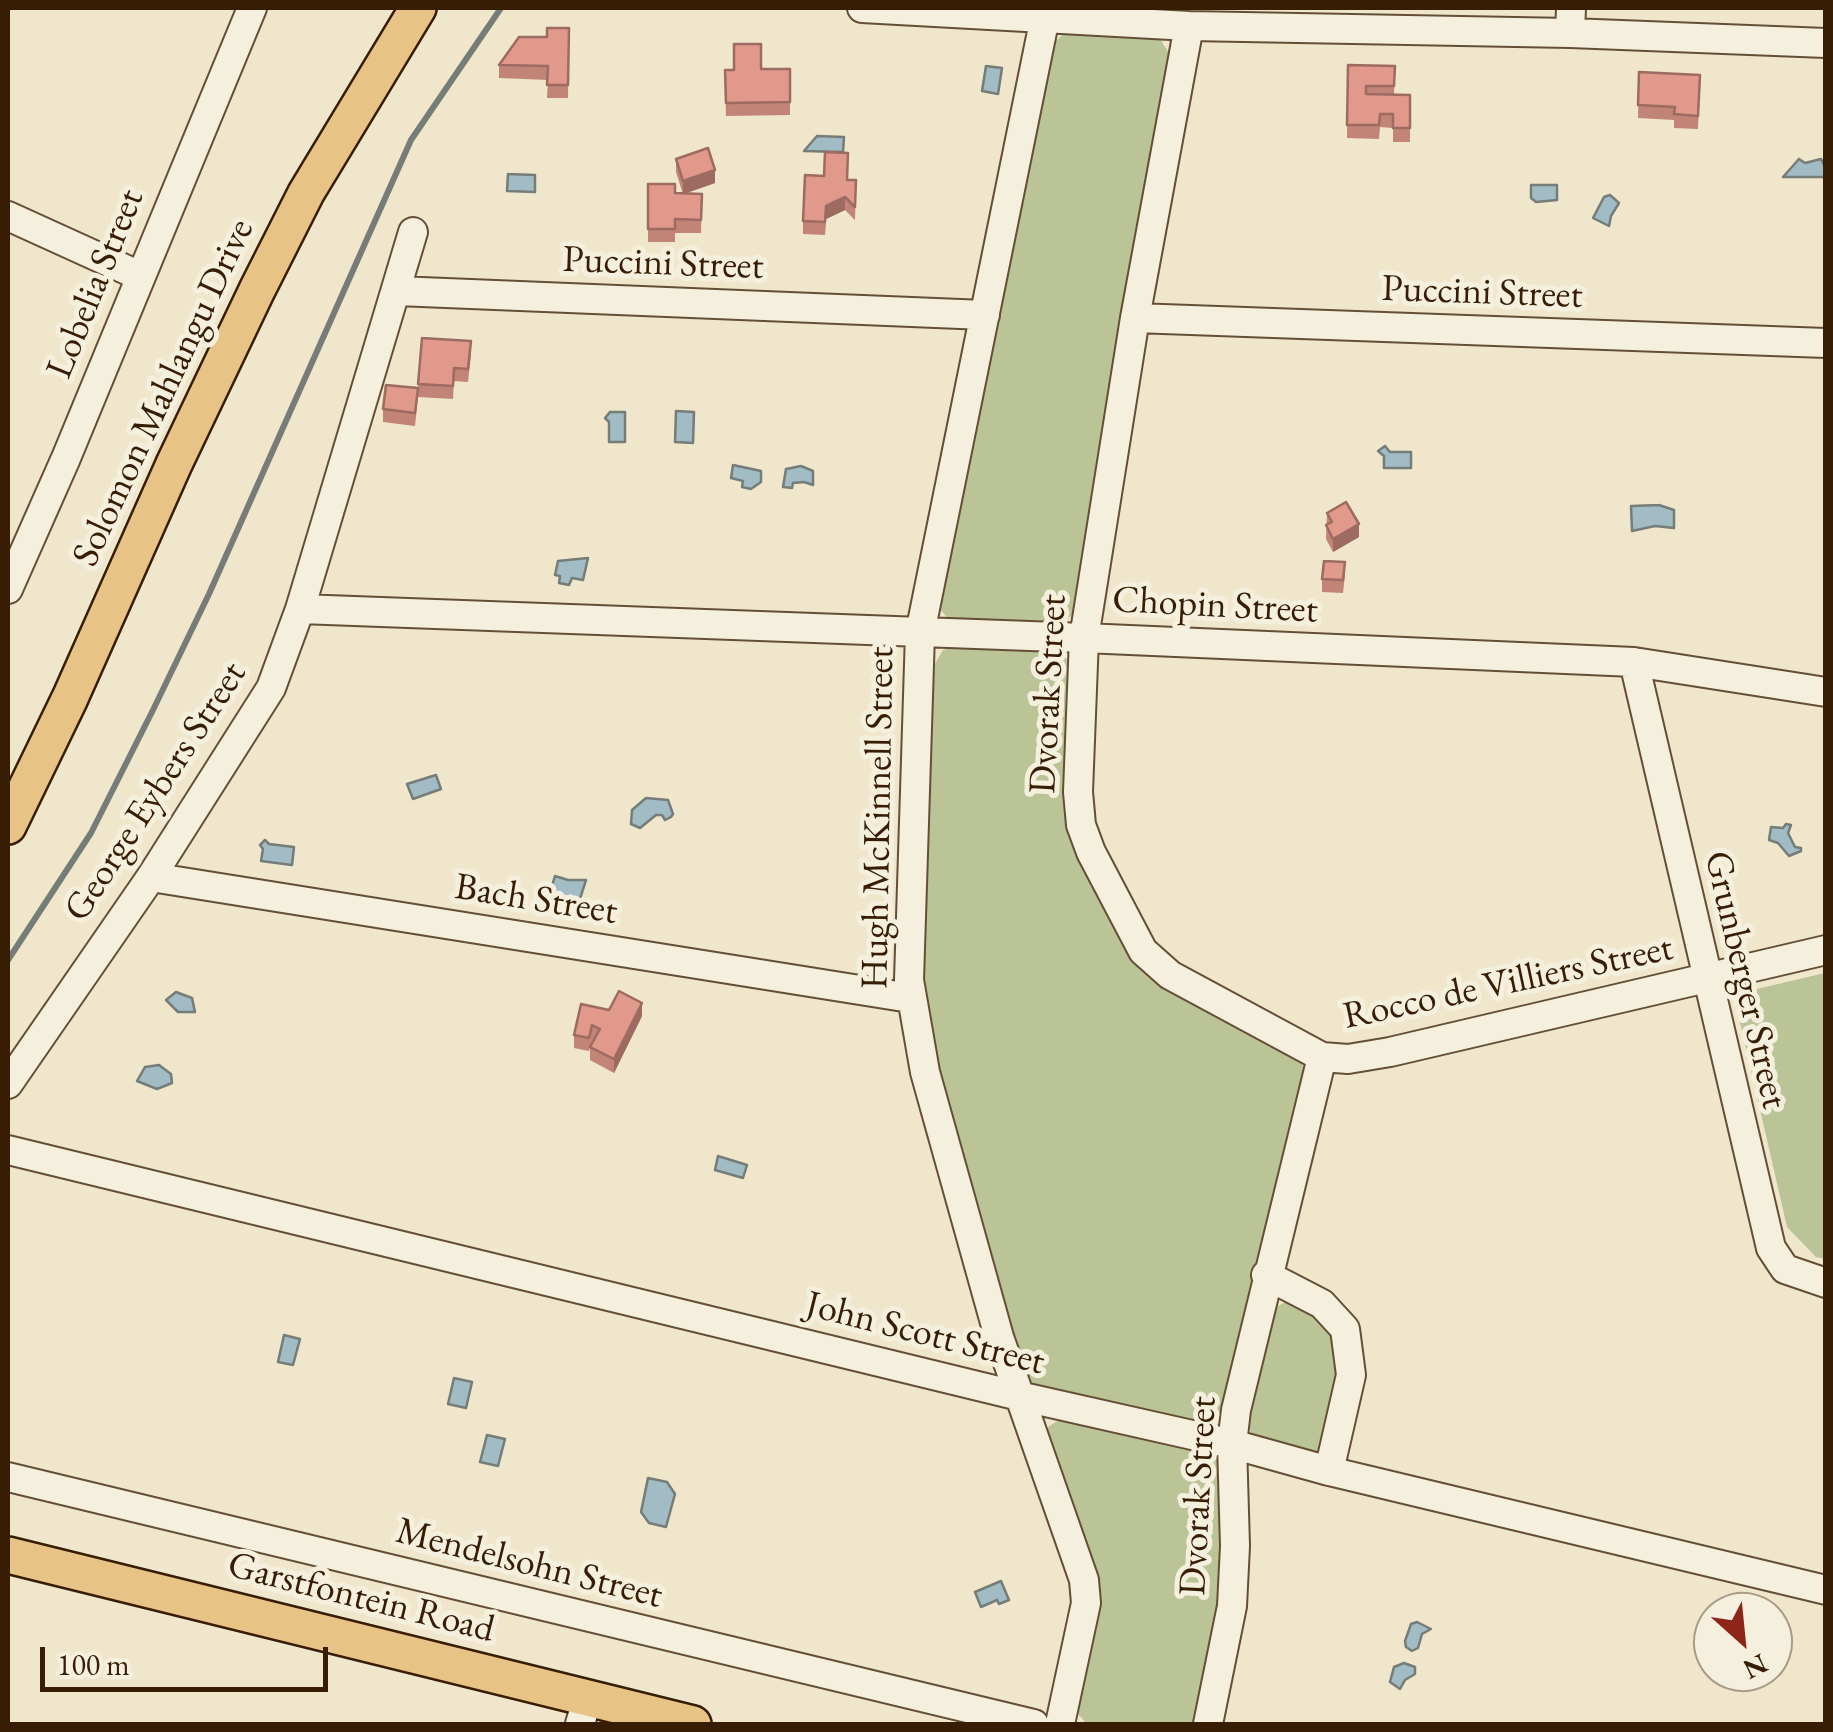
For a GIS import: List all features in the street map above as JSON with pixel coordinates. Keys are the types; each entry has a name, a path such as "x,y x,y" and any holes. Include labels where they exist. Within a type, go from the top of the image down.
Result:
{"main road":[{"name":"Solomon Mahlangu Drive","path":"8,826 257,290 306,194 418,8"},
{"name":"Garstfontein Road","path":"8,1555 278,1620 583,1712 693,1724"}],"street":[{"name":"Lobelia Street","path":"8,589 252,8"},
{"path":"862,8 1189,26 1571,20 1826,43"},
{"name":"Hugh McKinnell Street","path":"1045,17 920,633 910,998 925,1072 999,1338 1086,1589 1060,1724"},
{"name":"Dvorak Street","path":"1189,26 1135,318 1084,638 1078,792 1082,825 1091,852 1144,951 1170,974 1322,1057 1236,1410 1232,1444 1233,1595 1208,1724"},
{"path":"8,216 140,276"},
{"name":"George Eybers Street","path":"8,1084 263,704 300,609 413,232"},
{"name":"Puccini Street","path":"398,291 985,315"},
{"name":"Puccini Street","path":"1135,318 1826,343"},
{"name":"Chopin Street","path":"300,609 1634,662 1826,692"},
{"name":"Grunberger Street","path":"1634,662 1771,1248 1785,1269 1826,1282"},
{"name":"Bach Street","path":"150,877 910,998"},
{"name":"Rocco de Villiers Street","path":"1322,1057 1366,1057 1826,950"},
{"name":"John Scott Street","path":"8,1150 1826,1590"},
{"path":"1266,1275 1322,1304 1344,1328 1351,1375 1329,1471"},
{"name":"Mendelsohn Street","path":"8,1477 1034,1724"}],"green space":[{"path":"1065,32 1157,34 1170,55 1076,605 1061,625 952,623 939,608 1053,44"},
{"path":"961,645 1058,650 1072,664 1069,835 1140,969 1301,1061 1304,1069 1223,1409 1203,1425 1038,1388 1023,1378 922,1022 932,669 943,650"},
{"path":"1826,973 1825,1259 1816,1257 1787,1227 1737,1009 1748,991"},
{"path":"1288,1300 1329,1322 1341,1361 1321,1450 1316,1454 1253,1436 1245,1421 1274,1309"},
{"path":"1063,1418 1203,1451 1218,1459 1222,1468 1221,1610 1196,1724 1087,1724 1078,1714 1075,1703 1096,1616 1044,1435 1049,1426"}],"water":[{"path":"986,66 1002,68 998,94 982,91"},
{"path":"817,136 844,137 843,152 804,151"},
{"path":"1799,159 1805,163 1821,159 1825,177 1783,177"},
{"path":"508,174 535,175 535,192 507,191"},
{"path":"1531,185 1557,185 1557,200 1536,202 1531,198"},
{"path":"1610,195 1619,203 1609,226 1593,218 1604,197"},
{"path":"676,411 694,412 693,443 675,442"},
{"path":"610,412 625,412 625,442 609,442 609,422 605,418"},
{"path":"1385,446 1390,452 1411,452 1411,468 1384,468 1384,456 1378,451"},
{"path":"733,465 761,471 761,482 751,489 742,487 743,481 731,478"},
{"path":"801,466 813,471 813,485 804,482 793,483 792,488 783,487 786,469"},
{"path":"1659,505 1674,510 1674,528 1655,526 1632,531 1631,506"},
{"path":"588,558 583,580 572,578 569,585 559,583 560,576 555,575 558,561"},
{"path":"436,775 441,789 413,799 407,784"},
{"path":"646,798 668,800 671,817 665,820 656,815 640,828 631,824 632,810"},
{"path":"1791,825 1788,833 1795,847 1801,848 1789,856 1778,843 1769,840 1771,827 1783,828"},
{"path":"265,840 294,847 292,865 261,861 260,845"},
{"path":"555,876 586,880 579,902 550,892"},
{"path":"176,992 192,998 195,1012 178,1012 166,1000"},
{"path":"159,1065 171,1074 172,1083 157,1089 137,1081 145,1067"},
{"path":"718,1156 747,1165 743,1178 715,1170"},
{"path":"284,1335 300,1339 293,1365 278,1362"},
{"path":"454,1378 472,1382 466,1408 448,1404"},
{"path":"487,1435 505,1439 498,1466 480,1462"},
{"path":"648,1478 667,1482 675,1494 666,1527 649,1523 641,1512"},
{"path":"1001,1581 1009,1600 981,1607 975,1592"},
{"path":"1417,1622 1431,1629 1422,1634 1418,1648 1412,1651 1405,1641 1411,1624"},
{"path":"1404,1663 1415,1667 1415,1674 1400,1689 1390,1682 1394,1667"}],"building":[{"path":"547,28 569,28 568,85 547,85 548,66 499,65 519,37 547,37"},
{"path":"734,44 761,44 761,69 790,69 790,102 726,103 725,70 734,70"},
{"path":"1348,65 1395,66 1394,86 1366,86 1366,94 1410,95 1410,128 1393,128 1393,114 1380,114 1379,125 1347,125"},
{"path":"1639,72 1700,75 1698,116 1674,114 1675,107 1638,105"},
{"path":"708,148 715,170 683,181 676,159"},
{"path":"825,152 848,153 847,180 856,180 855,207 845,197 826,206 825,222 803,221 805,175 824,176"},
{"path":"648,184 675,184 675,193 702,194 701,220 675,219 675,229 648,229"},
{"path":"422,338 471,341 468,369 454,368 453,386 418,384"},
{"path":"386,385 418,388 415,413 383,409"},
{"path":"1346,502 1359,524 1333,539 1326,525 1332,522 1327,513"},
{"path":"1324,561 1345,562 1343,580 1322,579"},
{"path":"619,991 642,1003 614,1059 590,1047 600,1029 592,1025 589,1038 574,1035 581,1004 609,1010"}],"waterway":[{"path":"8,960 91,833 153,710 209,594 411,140 501,8"}]}
